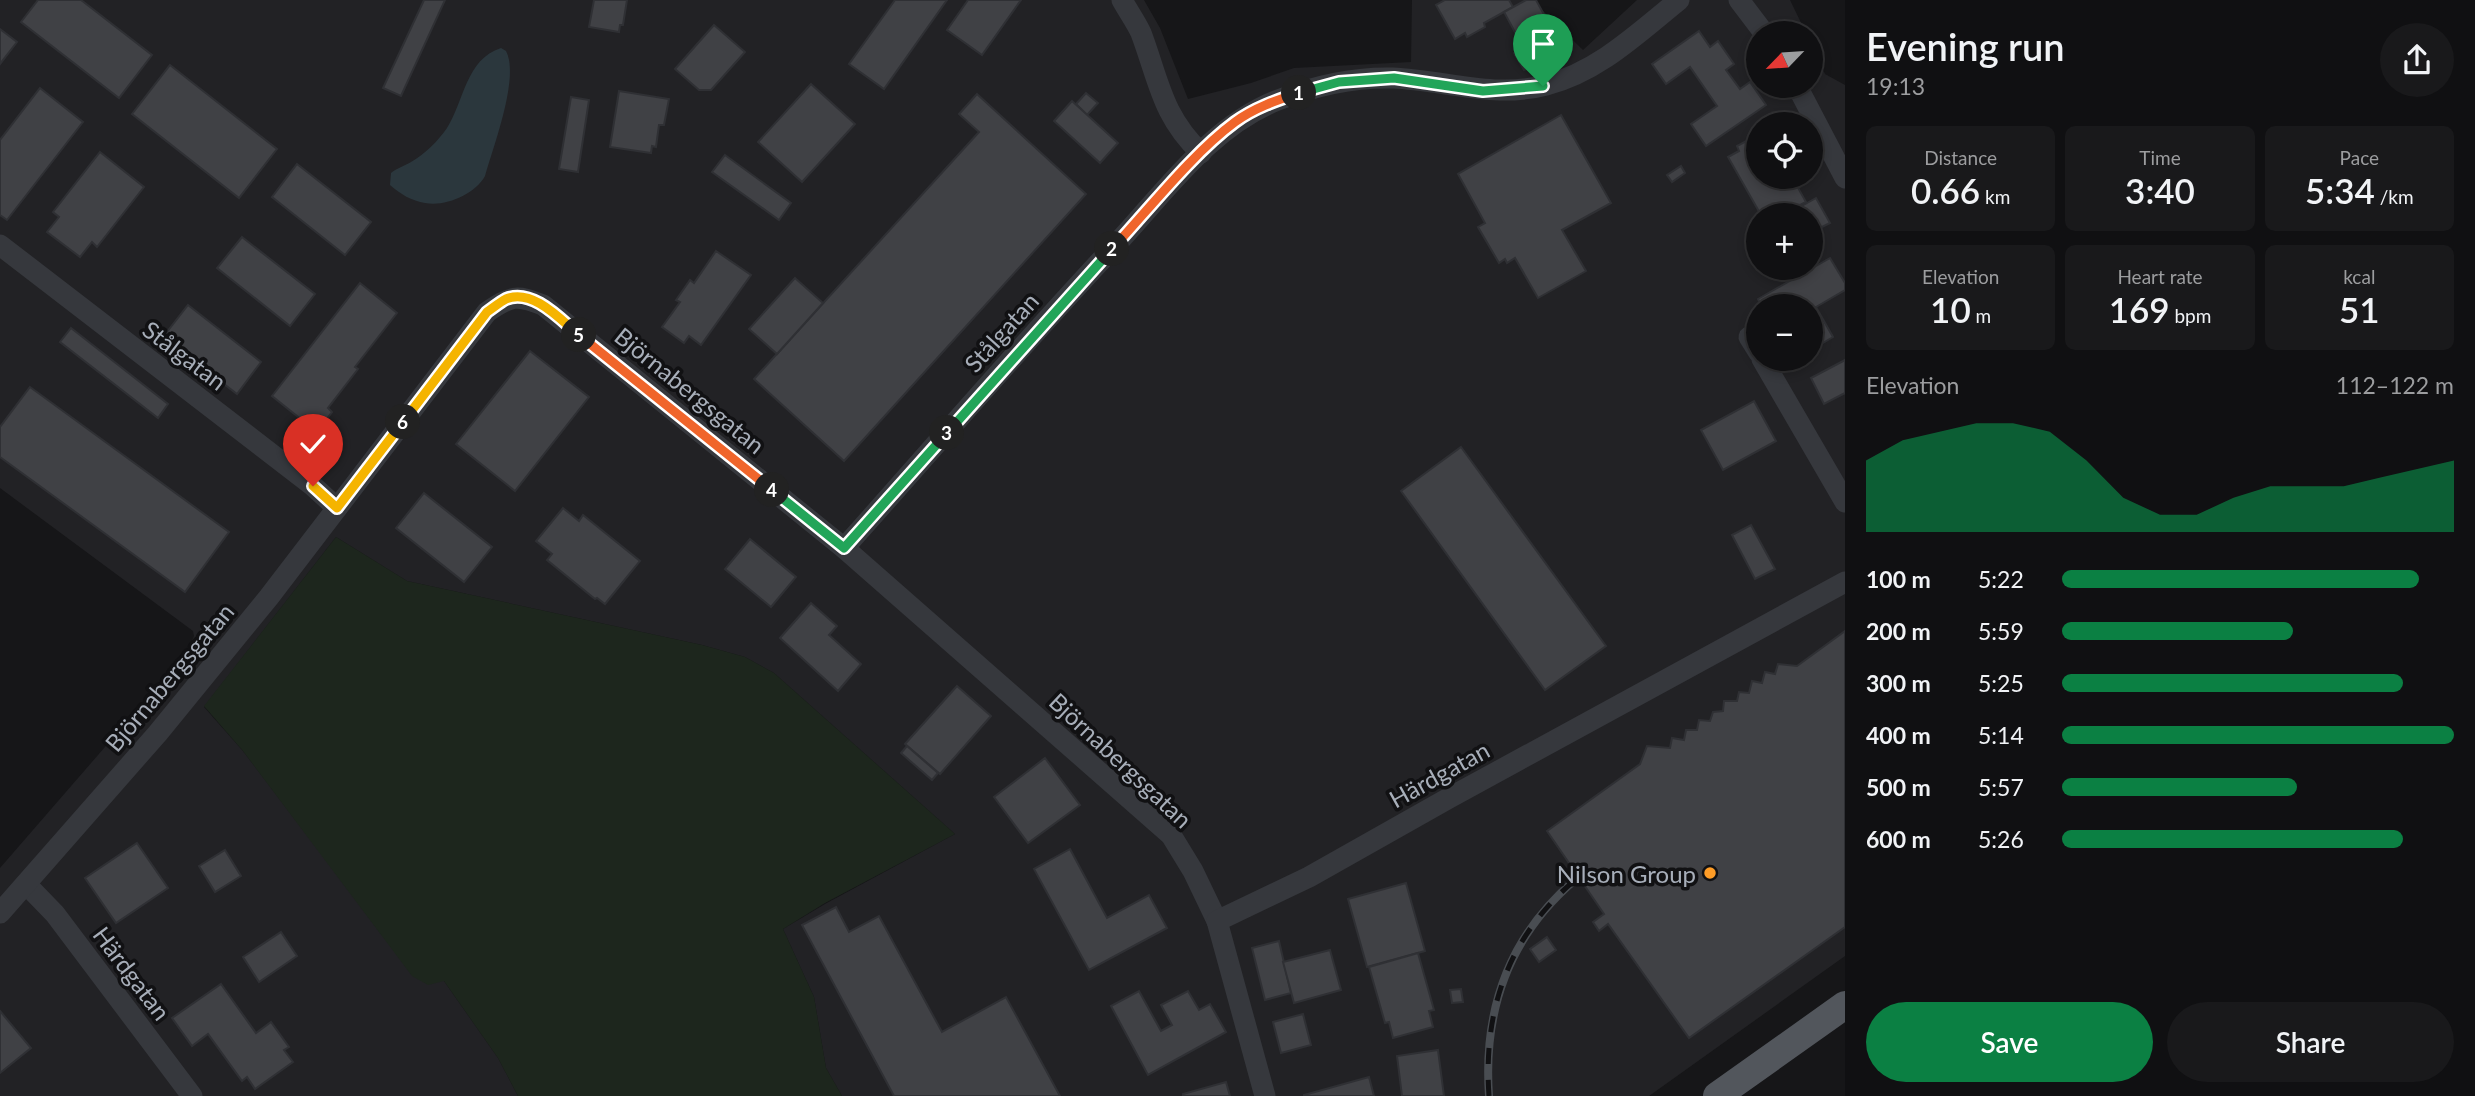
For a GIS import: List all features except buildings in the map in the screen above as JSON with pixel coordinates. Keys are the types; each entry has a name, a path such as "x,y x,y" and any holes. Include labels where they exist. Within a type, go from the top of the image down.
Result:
{"main road":[{"path":"1717,1096 1845,1006"}],"street":[{"path":"1122,0 1139,30 1161,97 1172,121 1200,153"},
{"name":"Stålgatan","path":"844,548 1089,273 1200,153 1235,122 1260,108 1304,90 1339,82 1394,78 1483,91 1543,86 1566,79 1601,61 1679,0"},
{"path":"1739,0 1755,21"},
{"path":"1803,98 1845,178"},
{"name":"Stålgatan","path":"0,245 313,486 337,508"},
{"name":"Björnabergsgatan","path":"0,913 167,722 269,597 487,312 506,299 522,296 543,305 844,548 1171,835 1193,871 1217,920"},
{"path":"1769,371 1845,502"},
{"name":"Härdgatan","path":"1217,920 1309,877 1845,582"},
{"name":"Härdgatan","path":"26,884 55,914 192,1096"},
{"path":"1217,920 1265,1096"}],"shaded area":[{"path":"0,0 1144,0 1160,28 1188,99 1251,83 1294,68 1411,62 1412,0 1532,0 1583,50 1637,0 1790,0 1800,21 1746,21 1746,98 1824,98 1824,72 1845,85 1845,956 1649,1096 842,1096 826,1068 814,997 783,929 955,834 774,673 745,657 702,645 407,581 336,537 204,707 243,751 310,839 444,981 498,1058 518,1096 0,1096 0,868 157,687 191,643 193,631 0,488"},
{"path":"501,48 506,51 509,63 508,94 485,176 467,194 451,201 433,204 411,199 390,185 391,173 421,156 439,138 453,117 473,71 489,53"},
{"path":"336,537 407,581 702,645 745,657 774,673 955,834 825,903 783,929 814,997 826,1068 842,1096 518,1096 498,1058 444,981 428,985 412,976 243,751 204,706"}],"railway":[{"path":"1489,1096 1490,1034 1505,977 1532,926 1575,880"}],"place":[{"name":"Nilson Group","path":"1710,873"}],"route":[{"path":"313,486 337,508 487,312 506,299 522,296 543,305 844,548 1089,273 1200,153 1235,122 1260,108 1304,90 1339,82 1394,78 1483,91 1543,86"}]}
